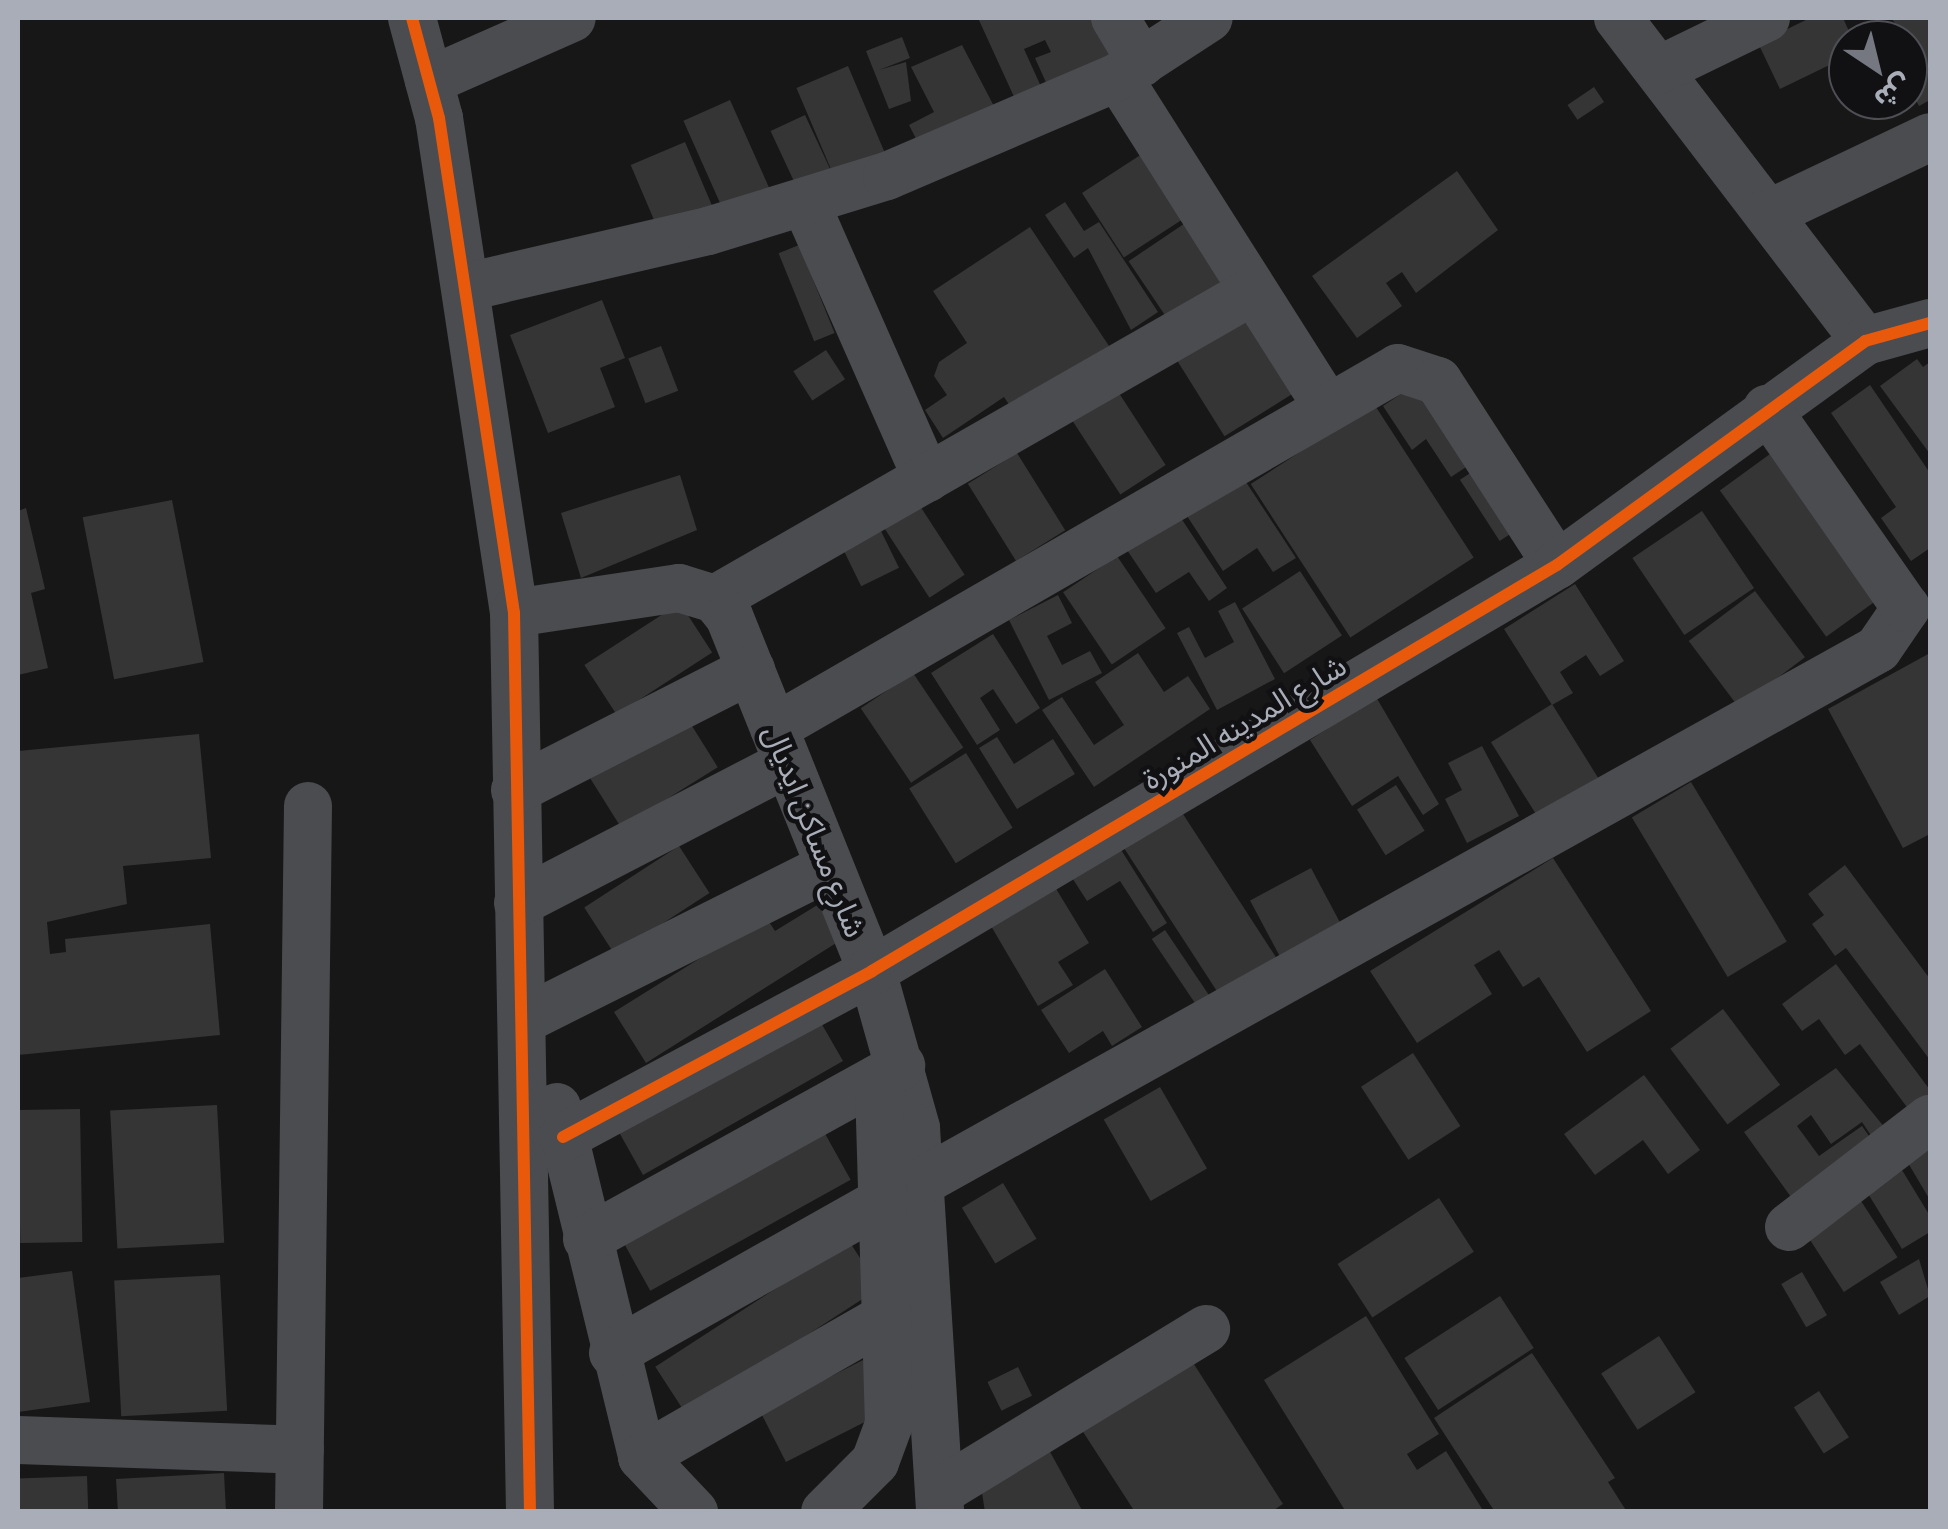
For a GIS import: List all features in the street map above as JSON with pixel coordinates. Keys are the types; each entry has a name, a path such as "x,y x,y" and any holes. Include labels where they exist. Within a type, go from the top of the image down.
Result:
{"street":[{"path":"412,18 430,81 467,287 514,613 530,1512"},
{"path":"430,81 572,18"},
{"path":"1115,18 1130,70 1254,291 1327,406"},
{"path":"467,287 805,202 1130,70 1209,18"},
{"path":"1618,18 1865,342"},
{"path":"1658,70 1766,18"},
{"path":"1768,214 1930,137"},
{"path":"805,202 927,478"},
{"path":"514,613 679,588 716,599 1254,291"},
{"name":"شارع المدينه المنورة","path":"564,1136 872,972 1557,565 1865,342 1930,322"},
{"path":"518,923 781,746 1327,406 1398,368 1428,371 1557,565"},
{"path":"613,1353 1878,648 1906,608 1767,410"},
{"name":"شارع مساكن ايديال","path":"716,599 751,670 872,972 890,1072 940,1502"},
{"path":"515,790 751,670"},
{"path":"300,1512 308,806"},
{"path":"535,1014 829,867"},
{"path":"518,923 586,1239 642,1457 694,1512"},
{"path":"586,1239 890,1072"},
{"path":"1788,1227 1930,1119"},
{"path":"825,1512 876,1462 890,1424 888,1316 904,1190"},
{"path":"642,1457 888,1316"},
{"path":"940,1502 1206,1329"},
{"path":"18,1440 300,1450"}],"building":[{"path":"978,18 1095,18 1118,69 1053,98 1035,58 1051,52 1045,40 1024,49 1057,122 1031,134"},
{"path":"1810,18 1844,20 1828,20 1828,66 1780,89 1758,43"},
{"path":"1930,18 1928,101 1928,20 1893,20"},
{"path":"902,37 910,58 879,70 906,62 911,101 889,109 866,51"},
{"path":"962,45 1008,133 933,172 909,125 934,112 911,67"},
{"path":"848,66 888,160 836,182 796,88"},
{"path":"1594,87 1604,102 1578,120 1567,105"},
{"path":"730,100 774,198 727,218 683,121"},
{"path":"805,115 831,171 797,187 771,131"},
{"path":"1165,139 1207,204 1124,257 1082,193"},
{"path":"685,142 717,217 662,240 631,165"},
{"path":"1457,171 1498,230 1416,293 1402,272 1386,283 1402,306 1357,338 1312,276"},
{"path":"1065,202 1084,231 1099,222 1158,312 1131,330 1088,248 1074,258 1045,215"},
{"path":"1209,207 1248,265 1168,319 1129,261"},
{"path":"1030,227 1109,346 1012,409 1004,397 943,438 925,410 947,395 934,376 939,362 967,343 933,291"},
{"path":"799,245 835,333 814,341 779,253"},
{"path":"1276,298 1324,374 1224,436 1177,360"},
{"path":"602,300 625,358 600,368 615,407 548,433 510,335"},
{"path":"661,346 678,391 646,403 628,359"},
{"path":"826,350 845,379 812,401 793,371"},
{"path":"1917,359 1923,367 1930,362 1930,454 1880,386"},
{"path":"1447,363 1501,444 1451,477 1426,439 1412,450 1383,406"},
{"path":"1870,385 1930,473 1930,548 1911,561 1881,518 1896,507 1831,413"},
{"path":"1115,387 1166,465 1120,494 1070,416"},
{"path":"1374,404 1474,557 1350,638 1251,484"},
{"path":"1017,453 1065,530 1016,561 968,484"},
{"path":"1501,453 1541,514 1500,541 1460,480"},
{"path":"1770,454 1876,600 1826,637 1720,490"},
{"path":"680,475 697,530 581,578 561,513"},
{"path":"1244,479 1296,558 1273,572 1257,548 1223,571 1187,516"},
{"path":"172,500 203,662 114,679 83,517"},
{"path":"920,506 965,575 929,598 885,529"},
{"path":"26,508 45,589 31,593 48,668 18,675 18,511"},
{"path":"1702,511 1754,588 1684,635 1632,558"},
{"path":"1179,515 1227,588 1209,601 1189,572 1156,593 1127,550"},
{"path":"881,531 899,568 861,586 843,549"},
{"path":"1117,556 1166,628 1112,664 1063,592"},
{"path":"1300,571 1342,636 1284,673 1242,609"},
{"path":"1575,584 1624,661 1600,676 1586,655 1560,672 1573,693 1552,705 1504,629"},
{"path":"1755,591 1805,657 1739,707 1689,641"},
{"path":"1058,595 1072,623 1047,636 1062,665 1090,651 1102,673 1049,700 1009,620"},
{"path":"1235,602 1275,679 1217,710 1177,633 1189,627 1205,658 1234,642 1218,611"},
{"path":"680,603 712,652 617,715 584,665"},
{"path":"993,634 1040,708 1016,724 993,689 980,698 1000,730 977,745 931,673"},
{"path":"1138,653 1164,692 1188,676 1210,709 1094,787 1042,710 1062,697 1094,745 1124,725 1095,682"},
{"path":"1930,653 1930,834 1903,848 1828,709"},
{"path":"913,673 963,748 911,783 861,708"},
{"path":"1376,697 1439,804 1423,815 1398,776 1352,806 1310,740"},
{"path":"1552,704 1599,779 1538,817 1491,742"},
{"path":"687,718 718,767 621,828 590,778"},
{"path":"199,734 211,858 123,866 127,904 47,922 50,954 66,952 65,939 210,924 220,1035 18,1055 18,751"},
{"path":"997,737 1014,764 1053,739 1075,774 1017,809 979,748"},
{"path":"1482,746 1519,816 1467,843 1445,799 1462,790 1448,763"},
{"path":"966,753 1013,828 956,863 909,789"},
{"path":"1691,782 1787,941 1728,977 1632,818"},
{"path":"1396,785 1425,831 1386,855 1357,809"},
{"path":"1181,811 1279,962 1222,999 1124,848"},
{"path":"1118,845 1167,923 1153,932 1120,881 1087,901 1071,876"},
{"path":"679,846 709,893 615,955 584,908"},
{"path":"1553,858 1651,1011 1587,1052 1539,977 1523,987 1499,950 1474,965 1492,994 1417,1043 1370,971"},
{"path":"1845,865 1930,979 1930,1060 1846,948 1835,956 1812,924 1824,915 1808,894"},
{"path":"1311,868 1344,930 1283,962 1250,900"},
{"path":"1055,887 1089,943 1058,962 1073,985 1038,1006 991,926"},
{"path":"819,904 841,940 646,1063 614,1012 766,917 775,931"},
{"path":"1165,930 1210,996 1196,1005 1152,939"},
{"path":"1836,964 1930,1090 1930,1106 1915,1118 1860,1044 1845,1055 1819,1019 1802,1031 1782,1004"},
{"path":"1105,969 1142,1027 1112,1046 1103,1031 1069,1053 1041,1010"},
{"path":"1723,1009 1780,1085 1727,1125 1670,1049"},
{"path":"820,1021 843,1061 643,1175 615,1125"},
{"path":"1413,1053 1460,1126 1408,1160 1361,1087"},
{"path":"1836,1068 1890,1134 1876,1143 1862,1122 1831,1144 1811,1115 1797,1126 1819,1156 1862,1126 1876,1146 1796,1204 1744,1132"},
{"path":"1644,1075 1700,1150 1668,1174 1643,1140 1595,1175 1564,1134"},
{"path":"1160,1087 1207,1168 1151,1201 1104,1120"},
{"path":"217,1105 224,1243 117,1248 110,1111"},
{"path":"80,1109 82,1242 20,1243 18,1110"},
{"path":"823,1130 851,1180 650,1291 623,1241"},
{"path":"1930,1149 1930,1200 1908,1163"},
{"path":"1902,1170 1930,1216 1930,1232 1902,1249 1867,1192"},
{"path":"1003,1183 1036,1239 995,1263 962,1208"},
{"path":"1439,1198 1474,1252 1372,1318 1338,1264"},
{"path":"1861,1201 1897,1257 1844,1292 1807,1236"},
{"path":"849,1241 879,1288 686,1414 655,1367"},
{"path":"1919,1259 1930,1296 1899,1315 1880,1282"},
{"path":"72,1271 90,1402 18,1412 18,1278"},
{"path":"1802,1272 1827,1315 1806,1327 1781,1284"},
{"path":"220,1275 227,1411 121,1416 114,1281"},
{"path":"1500,1296 1534,1348 1438,1410 1404,1358"},
{"path":"1366,1316 1439,1434 1407,1454 1417,1470 1446,1451 1484,1512 1346,1512 1264,1380"},
{"path":"1659,1336 1695,1392 1638,1430 1601,1374"},
{"path":"1185,1350 1283,1504 1271,1512 1135,1512 1076,1421"},
{"path":"1532,1353 1615,1478 1608,1482 1627,1512 1495,1512 1434,1418"},
{"path":"863,1360 888,1410 786,1462 761,1412"},
{"path":"1018,1367 1032,1396 1001,1411 987,1382"},
{"path":"1819,1391 1849,1437 1824,1453 1794,1407"},
{"path":"1043,1439 1083,1512 985,1512 979,1474"},
{"path":"224,1473 226,1512 118,1512 116,1479"},
{"path":"87,1476 88,1512 19,1512 18,1478"}],"cycle path":[{"path":"412,18 439,118 514,613 530,1512"},
{"path":"563,1137 872,971 1557,565 1865,341 1930,323"}]}
